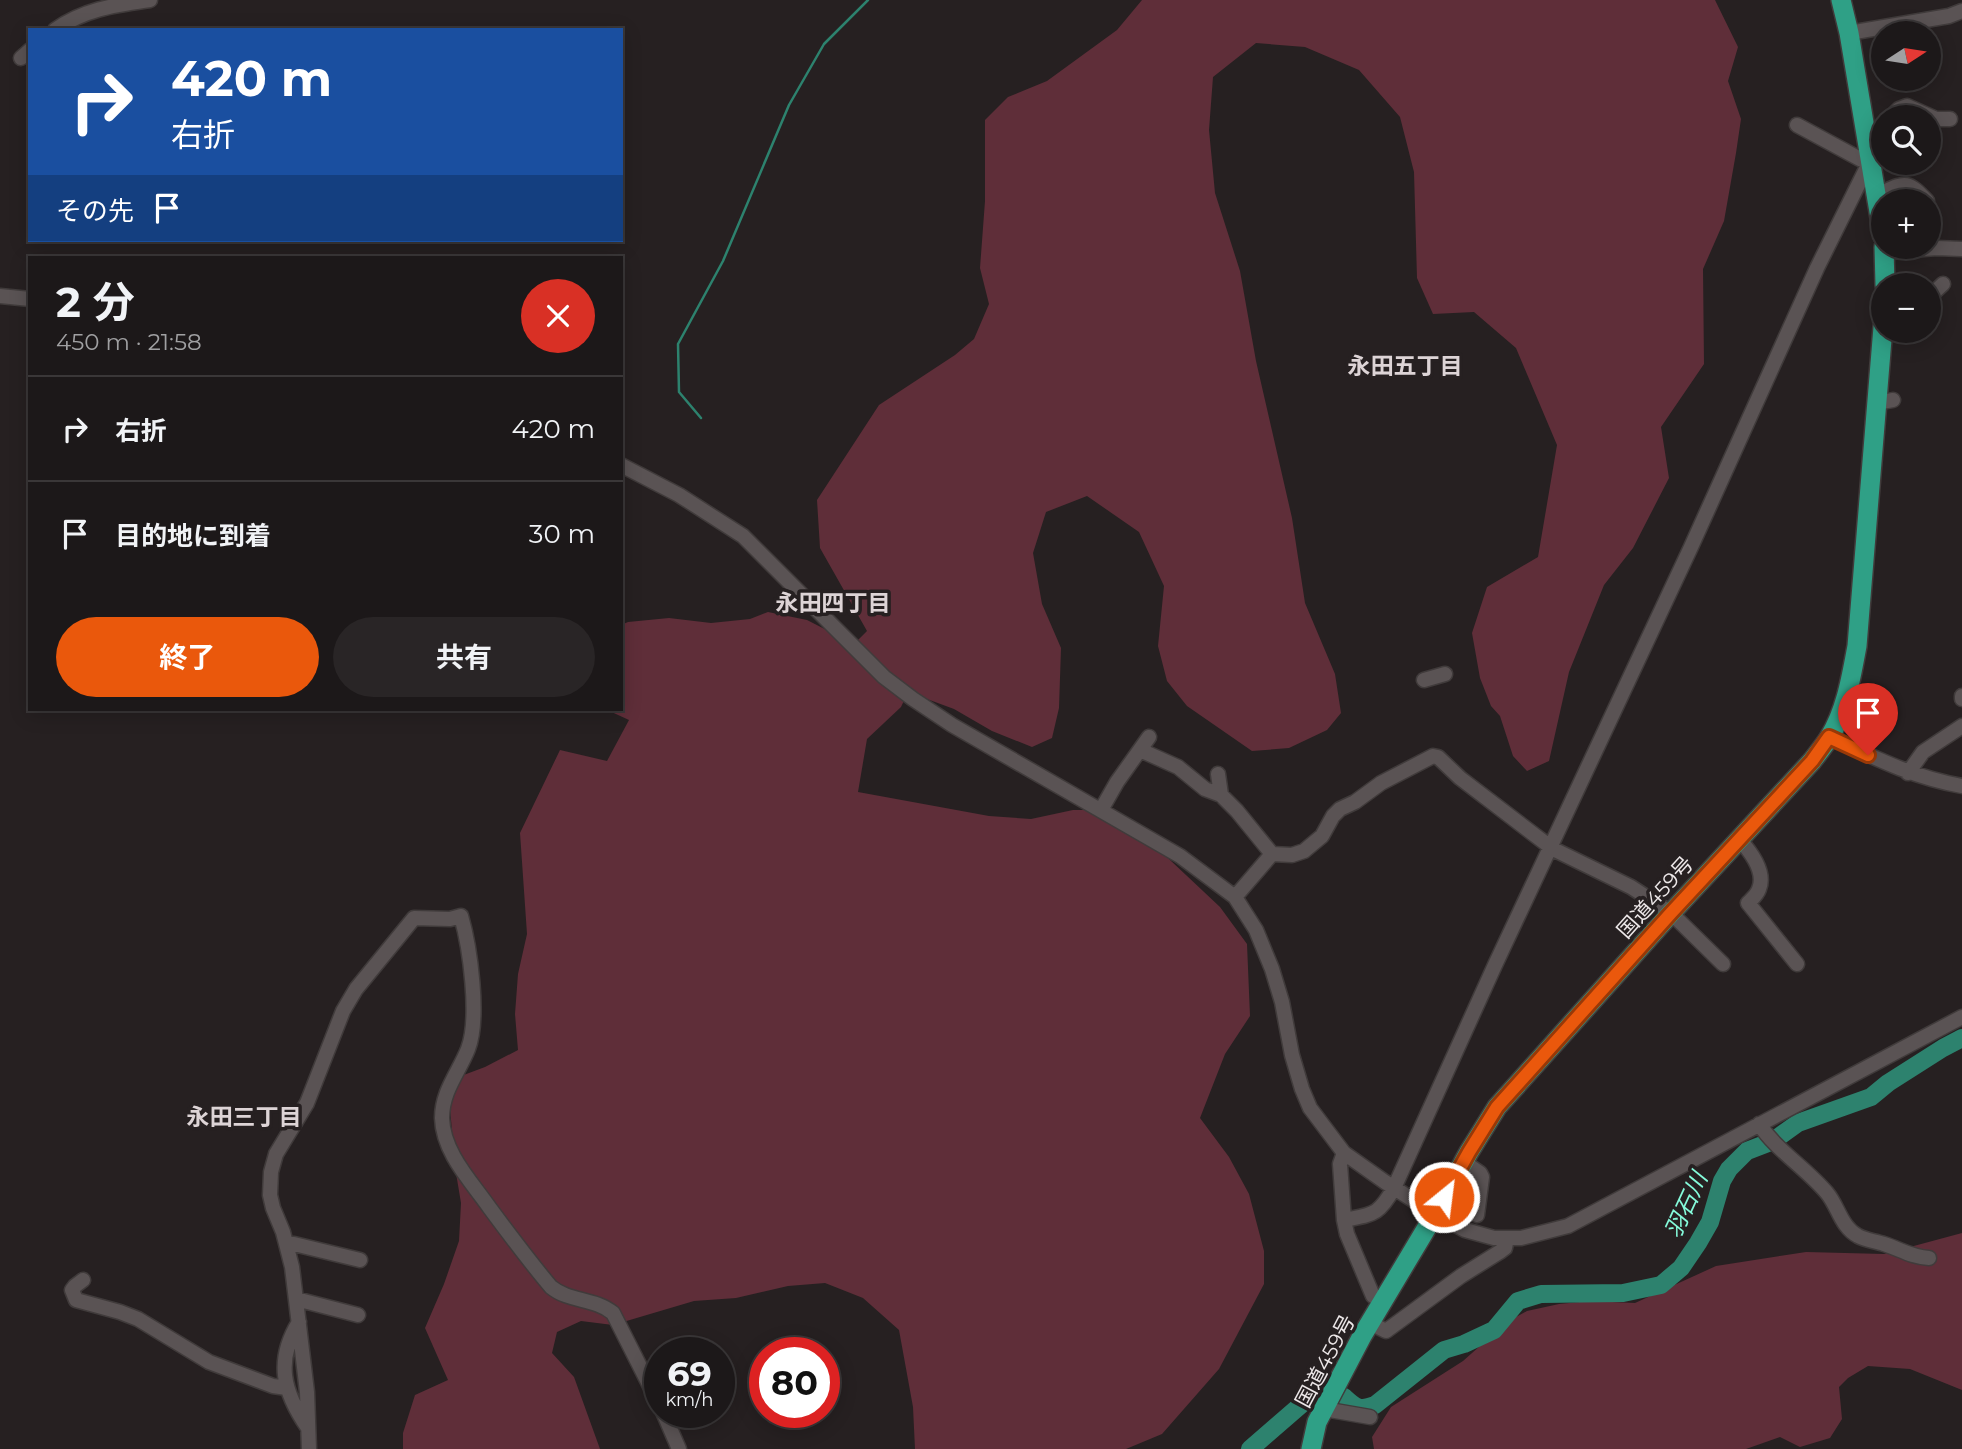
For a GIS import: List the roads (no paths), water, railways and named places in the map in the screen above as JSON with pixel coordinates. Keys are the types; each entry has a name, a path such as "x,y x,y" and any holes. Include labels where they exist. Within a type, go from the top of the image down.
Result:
{"highway":[{"path":"1840,0 1871,117"},
{"name":"国道459号","path":"1311,1449 1317,1422 1370,1323 1497,1107 1812,761 1829,737 1846,701 1857,646 1885,401 1883,343"}],"street":[{"path":"58,28 97,8 150,0"},
{"path":"1849,33 1949,16 1962,11"},
{"path":"1941,119 1950,119"},
{"path":"1344,1220 1380,1210 1394,1188 1817,268 1871,159 1860,159 1797,125"},
{"path":"1894,189 1908,184 1917,189"},
{"path":"1941,248 1962,249"},
{"path":"0,296 28,299"},
{"path":"623,466 679,495 743,536 842,637 884,677 913,699 1180,856 1235,897 1256,930 1272,969 1282,1002 1292,1055 1310,1108 1344,1153 1394,1188 1465,1230 1494,1238 1521,1238 1568,1226 1767,1135 1962,1017"},
{"path":"1424,680 1445,674"},
{"path":"1908,773 1923,752 1962,726"},
{"path":"1101,810 1149,737"},
{"path":"1829,737 1908,773 1936,782 1962,786"},
{"path":"1140,750 1178,767 1205,789 1221,795 1272,854 1292,855 1304,851 1322,836 1339,809 1355,802 1381,783 1433,756 1438,757 1460,778 1550,846 1631,887 1671,913 1723,964"},
{"path":"1218,774 1221,795"},
{"path":"1739,839 1750,850 1761,880 1757,894 1748,903 1797,964"},
{"path":"1235,897 1272,854"},
{"path":"309,1449 307,1392 296,1299 287,1244 270,1195 271,1172 276,1154 307,1103 344,1011 356,989 414,918 450,919 461,916 471,975 472,1033 468,1049 443,1103 442,1117 447,1142 463,1172 551,1287 558,1293 600,1305 613,1313 644,1374"},
{"path":"1767,1135 1828,1194 1843,1222 1858,1236 1915,1257 1929,1258"},
{"path":"1344,1153 1340,1164 1347,1234 1373,1296 1382,1302"},
{"path":"1464,1162 1482,1177 1477,1215"},
{"path":"1370,1323 1386,1331 1461,1276 1505,1248 1507,1238"},
{"path":"287,1244 360,1260"},
{"path":"83,1280 72,1290 76,1300 138,1319 209,1362 273,1386 287,1388"},
{"path":"296,1299 358,1315"},
{"path":"299,1322 290,1337 284,1361 287,1388 296,1411 309,1429"},
{"path":"1324,1409 1370,1418"},
{"path":"670,1428 679,1449"}],"waterway":[{"path":"701,418 679,392 678,344 723,261 789,105 824,44 868,0"},
{"name":"羽石川","path":"1344,1397 1358,1407 1375,1405 1444,1350 1494,1330 1518,1301 1541,1294 1623,1293 1661,1285 1681,1268 1698,1243 1710,1222 1722,1181 1729,1169 1747,1151 1773,1141 1798,1123 1871,1097 1888,1083 1962,1038"},
{"name":"羽石川","path":"1250,1449 1325,1384"}],"district":[{"name":"永田五丁目","path":"1405,366"},
{"name":"永田四丁目","path":"833,603"},
{"name":"永田三丁目","path":"244,1117"}]}
